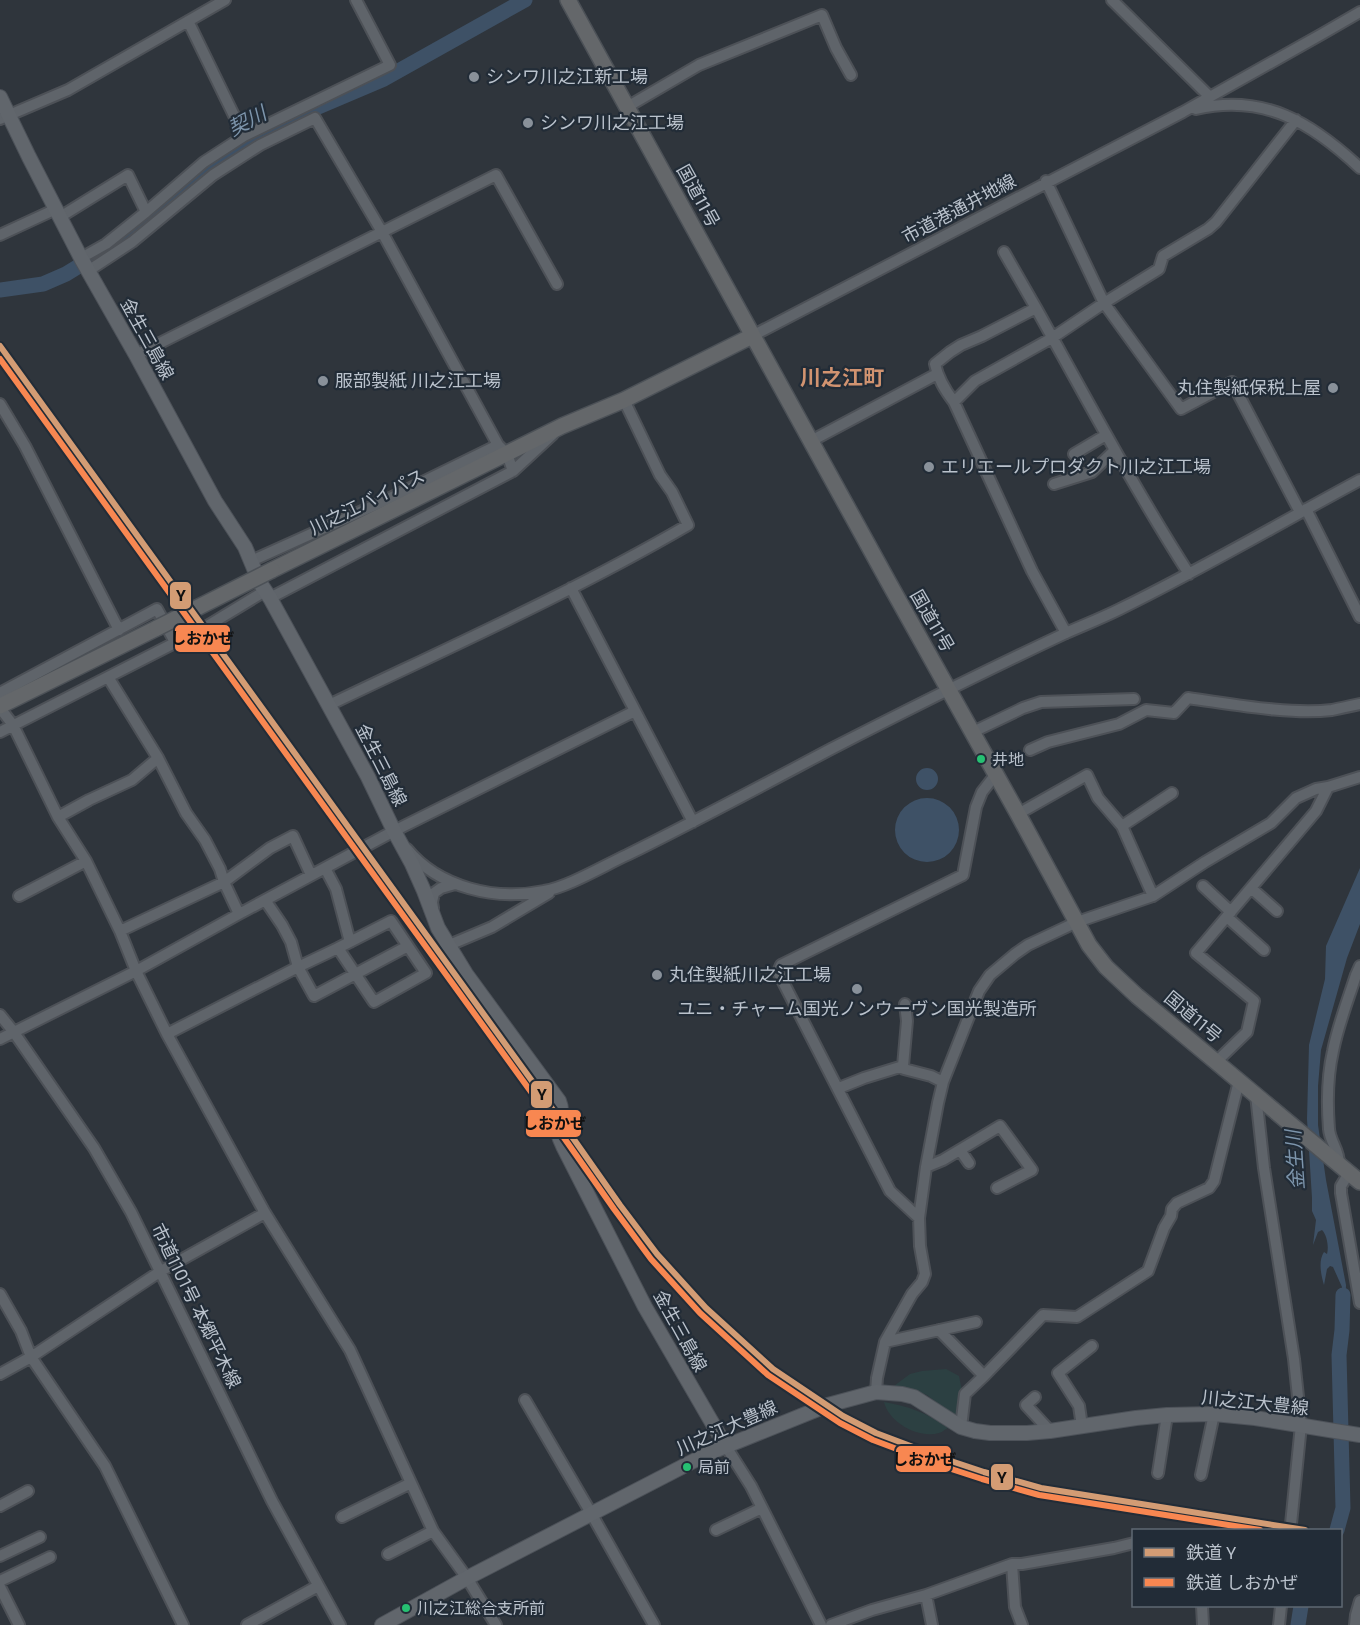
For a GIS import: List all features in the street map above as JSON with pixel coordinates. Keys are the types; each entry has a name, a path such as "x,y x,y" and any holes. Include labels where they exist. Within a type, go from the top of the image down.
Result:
{"highway":[{"name":"国道11号","path":"568,0 1089,945 1106,967 1137,996 1349,1173"},
{"name":"川之江バイパス","path":"0,707 272,570 502,450 624,400 752,336"}],"main road":[{"name":"金生三島線","path":"0,97 4,116 215,501 237,533 260,583 368,777 424,891 438,928 466,974 559,1101 562,1107 559,1136 563,1146 645,1306 725,1445"},
{"name":"川之江大豊線","path":"382,1625 467,1578 725,1445 828,1405 876,1392 914,1397 961,1427 990,1433 1050,1431 1167,1415 1231,1414 1360,1435"}],"street":[{"path":"4,116 68,90 225,0"},
{"path":"85,265 106,244 204,162 244,136 390,65 356,0"},
{"path":"1112,0 1210,97"},
{"name":"市道港通井地線","path":"752,336 1183,112 1360,12"},
{"path":"627,107 699,65 822,15 851,75"},
{"path":"188,21 244,136"},
{"name":"市道港通井地線","path":"1183,112 1215,104 1242,104 1264,109 1296,120 1316,132 1359,165"},
{"path":"85,265 132,242 213,175 261,145 315,118 382,232 513,471"},
{"path":"954,402 975,381 1052,338 1159,269 1163,256 1208,229 1216,222 1296,120"},
{"path":"0,236 58,213 128,175 146,212"},
{"path":"136,355 496,175 556,284"},
{"path":"1046,182 1104,303 1181,409 1232,382 1360,617"},
{"path":"1004,252 1106,435 1189,574"},
{"path":"1036,308 961,345 935,364 937,374 954,402 1032,571 1066,633"},
{"path":"811,441 937,374"},
{"path":"329,705 571,588 642,552 688,525 672,492 660,476 624,400"},
{"path":"0,404 25,446 119,630"},
{"path":"0,732 513,471 562,426"},
{"path":"1074,454 1106,435"},
{"path":"251,561 502,450"},
{"path":"1054,484 1092,472 1115,450"},
{"path":"395,834 412,856 455,884 497,894 547,891 693,822 949,690 1118,610 1189,574 1360,480"},
{"path":"571,588 693,822"},
{"path":"0,693 157,609 175,642"},
{"path":"108,677 158,758 186,813 205,840 220,869 238,914"},
{"path":"972,732 1041,702 1134,699"},
{"path":"1030,750 1048,742 1119,724 1146,710 1174,714 1188,699 1274,709 1331,710 1360,704"},
{"path":"0,707 13,725 58,817 86,861 167,1034 265,1213 350,1350 433,1531 467,1578 495,1625"},
{"path":"0,1039 136,971 311,875 635,711"},
{"path":"58,817 132,780 158,758"},
{"path":"919,1218 891,1191 778,972 781,965 963,875 976,807 982,792 996,774"},
{"path":"1018,814 1087,775 1098,798 1122,826 1153,896"},
{"path":"876,1392 885,1342 925,1274 920,1246 919,1218 926,1167 943,1082 979,991 990,975 1028,945 1077,922 1153,896 1271,823 1296,798 1316,789 1360,777"},
{"path":"1216,1062 1246,1032 1254,1002 1196,953 1316,811 1328,787"},
{"path":"1122,826 1172,793"},
{"path":"120,931 224,882 270,848 293,836 311,875"},
{"path":"19,896 86,861"},
{"path":"325,868 336,889 350,942"},
{"path":"424,891 427,882 432,877 440,875"},
{"path":"433,914 434,892 455,884"},
{"path":"449,946 492,927 562,885"},
{"path":"1203,886 1264,950"},
{"path":"1251,888 1277,911"},
{"path":"265,900 291,942 298,967 314,996 408,946"},
{"path":"167,1034 391,921 426,973 374,1002 338,948"},
{"path":"1360,966 1333,1048 1327,1095 1329,1132 1349,1173 1341,1186 1341,1193 1357,1262 1360,1303"},
{"path":"903,1066 907,1021 905,1004"},
{"name":"市道1101号 本郷平木線","path":"0,1015 94,1148 131,1212 272,1501 340,1625"},
{"path":"839,1088 903,1066"},
{"path":"903,1066 904,1069 931,1076 943,1082"},
{"path":"961,1427 965,1394 1043,1315 1077,1317 1148,1271 1172,1209 1177,1203 1209,1188 1214,1181 1239,1081"},
{"path":"1256,1095 1264,1168 1294,1359 1301,1425 1291,1524"},
{"path":"926,1167 943,1160 1000,1126 1032,1170 997,1188"},
{"path":"960,1150 969,1163"},
{"path":"0,1374 31,1357 160,1271 265,1213"},
{"path":"0,1294 21,1331 31,1357 105,1466 183,1625"},
{"path":"885,1342 976,1322"},
{"path":"939,1330 984,1376"},
{"path":"1082,1426 1079,1406 1058,1373 1092,1346"},
{"path":"1035,1397 1026,1405 1050,1431"},
{"path":"525,1400 591,1513 650,1624"},
{"path":"1201,1475 1214,1414"},
{"path":"1158,1473 1167,1415"},
{"path":"725,1445 751,1486 821,1625"},
{"path":"342,1517 411,1483"},
{"path":"0,1506 28,1491"},
{"path":"716,1530 762,1508"},
{"path":"388,1554 433,1531"},
{"path":"0,1556 40,1537"},
{"path":"831,1625 872,1610 926,1595 1012,1564 1132,1543"},
{"path":"0,1581 50,1557"},
{"path":"1012,1564 1015,1607 1022,1625"},
{"path":"247,1625 318,1586"},
{"path":"0,1587 19,1625"},
{"path":"926,1595 932,1625"},
{"path":"1355,1625 1360,1601"},
{"path":"1202,1607 1203,1625"},
{"path":"1279,1625 1281,1607"}],"green space":[{"path":"946,1369 959,1376 962,1391 958,1419 927,1395 894,1386 910,1374"},
{"path":"884,1402 918,1411 948,1428 940,1433 923,1434 906,1428 892,1417"}],"water":[{"path":"927,768 935,771 938,779 935,787 927,790 919,787 916,779 919,771"},
{"path":"921,798 933,798 950,807 957,818 959,830 957,842 950,853 933,862 921,862 909,857 900,848 895,836 895,824 900,812 909,803"},
{"path":"1360,868 1360,924 1347,958 1321,1050 1318,1086 1318,1125 1346,1285 1344,1339 1342,1287 1333,1267 1330,1266 1327,1269 1324,1285 1322,1277 1321,1260 1324,1252 1327,1254 1328,1248 1322,1230 1318,1232 1313,1245 1316,1220 1312,1211 1307,1119 1309,1045 1325,979 1326,946"}],"waterway":[{"name":"契川","path":"0,290 43,284 66,274 108,248 215,163 254,139 285,121 384,79 525,0"},
{"name":"金生川","path":"1337,1529 1343,1508 1339,1355 1343,1295"},
{"name":"金生川","path":"1298,1625 1301,1607"}],"rail line":[{"name":"Y","path":"0,346 620,1205 657,1254 706,1308 773,1369 843,1416 876,1433 945,1459 1041,1488 1299,1529"},
{"name":"しおかぜ","path":"0,359 614,1209 651,1259 700,1313 768,1375 840,1423 873,1440 942,1466 1039,1495 1254,1529"}],"place":[{"name":"シンワ川之江新工場","path":"474,77"},
{"name":"シンワ川之江工場","path":"528,123"},
{"name":"服部製紙 川之江工場","path":"323,381"},
{"name":"丸住製紙保税上屋","path":"1333,388"},
{"name":"エリエールプロダクト川之江工場","path":"929,467"},
{"name":"井地","path":"981,759"},
{"name":"丸住製紙川之江工場","path":"657,975"},
{"name":"ユニ・チャーム国光ノンウーヴン国光製造所","path":"857,989"},
{"name":"局前","path":"687,1467"},
{"name":"川之江総合支所前","path":"406,1608"}],"district":[{"name":"川之江町","path":"842,378"}]}
